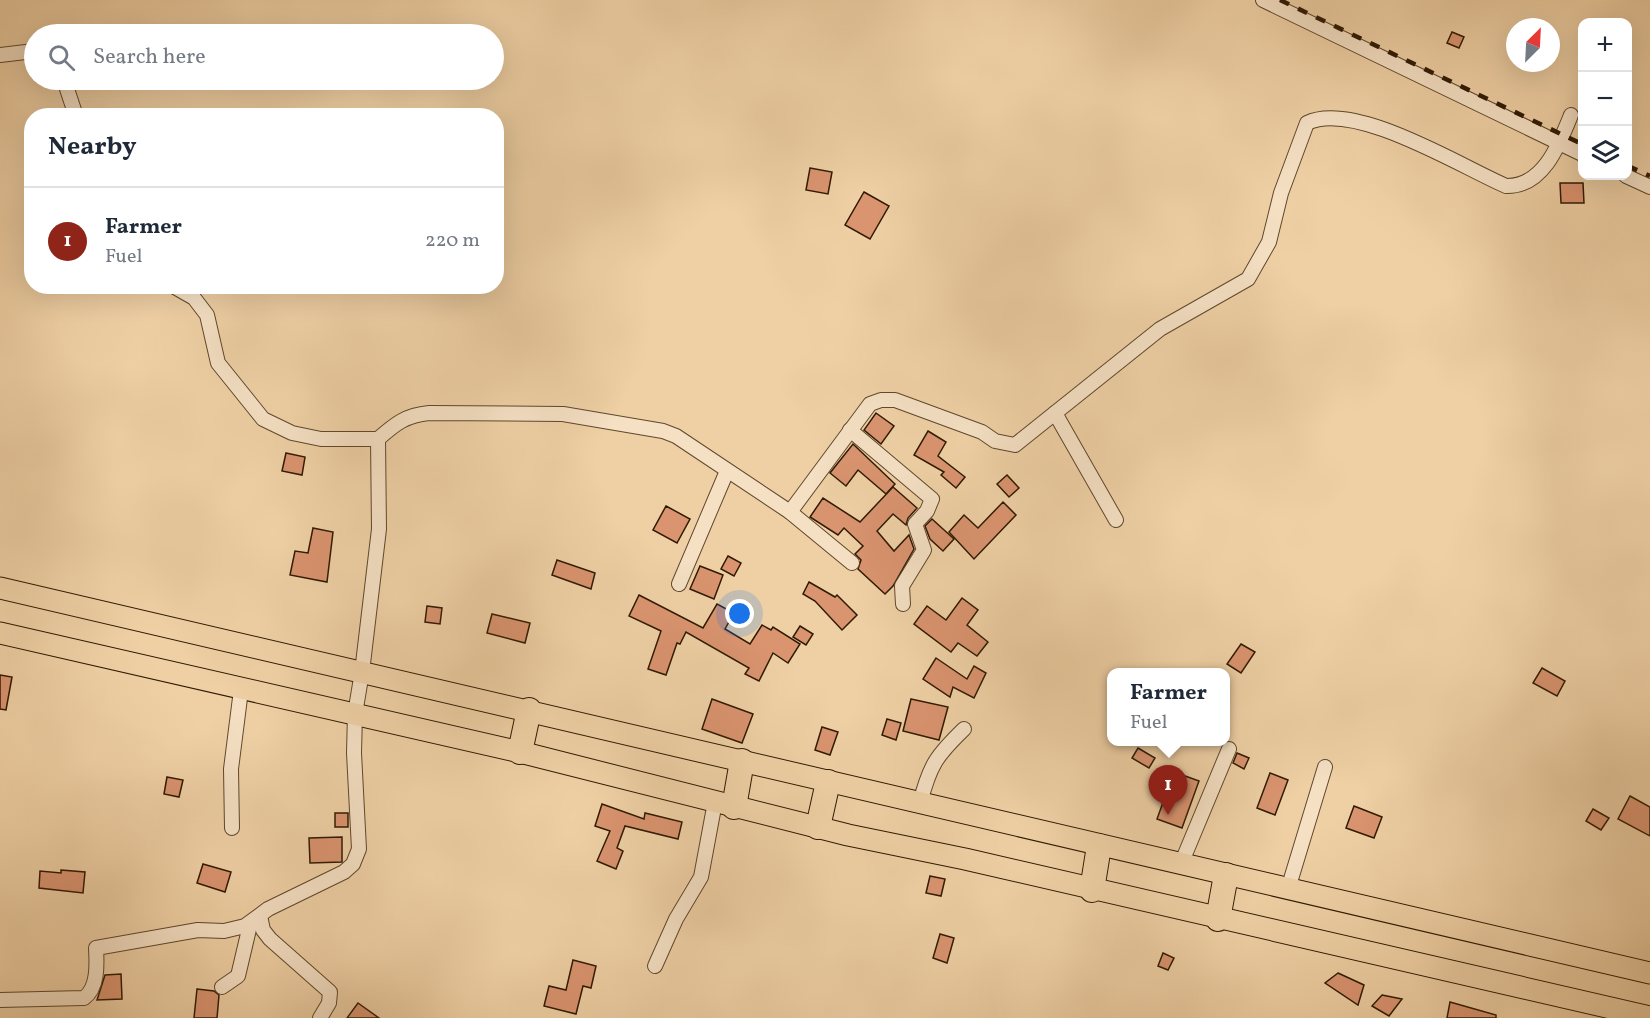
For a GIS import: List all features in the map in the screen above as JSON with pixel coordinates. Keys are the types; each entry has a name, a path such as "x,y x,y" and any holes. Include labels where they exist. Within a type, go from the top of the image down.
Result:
{"highway":[{"path":"520,752 529,710"},
{"path":"724,804 742,761"},
{"path":"818,827 828,782"},
{"path":"1092,890 1099,846"},
{"path":"1218,919 1226,875"}],"main road":[{"path":"0,588 1650,973"},
{"path":"0,633 241,690 520,752 818,827 1650,1017"}],"street":[{"path":"1263,0 1578,152"},
{"path":"0,55 24,52"},
{"path":"67,90 73,108"},
{"path":"790,512 870,404 881,400 895,400 982,432 995,441 1010,446 1015,445 1160,329 1248,279 1269,242 1281,193 1307,123 1326,117 1349,120 1381,129 1506,186 1518,186 1537,176 1559,142 1571,115"},
{"path":"1632,179 1650,187"},
{"path":"187,294 194,298 207,315 218,363 263,419 292,433 321,439 378,439 398,421 412,414 488,412 563,414 663,431 676,436 790,512 852,563"},
{"path":"1055,413 1116,520"},
{"path":"850,430 932,499 927,511 915,524 924,550 902,586 903,604"},
{"path":"0,1000 84,998 91,993 94,984 96,948 191,931 224,931 255,920 268,909 344,872 357,856 355,714 363,672 379,529 378,439"},
{"path":"679,584 727,471"},
{"path":"232,828 231,769 241,690"},
{"path":"920,803 927,775 937,755 964,729"},
{"path":"1181,864 1229,749"},
{"path":"1288,889 1325,766"},
{"path":"655,966 676,919 701,877 724,804"},
{"path":"222,987 238,976 255,920"},
{"path":"255,920 270,939 330,992 329,1003 320,1018"}],"building":[{"path":"1452,32 1464,37 1459,48 1447,43"},
{"path":"810,168 832,172 828,194 806,190"},
{"path":"1560,183 1583,183 1584,203 1561,203"},
{"path":"864,192 889,206 870,239 845,225"},
{"path":"876,413 894,426 881,444 864,430"},
{"path":"928,431 946,442 938,456 965,477 956,488 941,475 944,472 914,455"},
{"path":"853,444 895,484 886,494 858,470 846,486 830,473"},
{"path":"286,453 305,457 302,475 282,471"},
{"path":"1007,475 1019,488 1009,497 997,484"},
{"path":"893,487 917,508 908,518 906,525 893,514 877,531 894,551 909,535 914,549 893,586 885,594 858,569 861,560 855,554 863,546 844,528 838,535 810,517 823,498 860,522"},
{"path":"1003,502 1016,515 974,559 949,532 964,515 978,528"},
{"path":"666,506 690,519 677,543 653,530"},
{"path":"932,519 954,539 943,551 930,539 925,526"},
{"path":"313,528 333,532 327,582 290,575 295,551 308,553"},
{"path":"728,556 741,563 734,576 721,569"},
{"path":"557,560 595,573 591,589 552,575"},
{"path":"700,566 723,575 714,599 690,589"},
{"path":"809,582 835,597 837,595 857,615 842,630 815,601 803,594"},
{"path":"639,595 703,628 717,604 734,613 725,629 750,644 762,625 771,630 773,627 800,644 788,663 773,653 759,681 745,674 749,668 686,632 680,644 677,643 666,675 648,669 661,631 629,616"},
{"path":"962,598 978,610 967,625 988,642 977,656 958,643 951,652 914,624 927,606 946,620"},
{"path":"427,606 442,608 440,624 425,622"},
{"path":"492,614 530,623 525,643 487,633"},
{"path":"800,626 813,634 806,645 793,637"},
{"path":"1241,644 1255,652 1241,673 1227,664"},
{"path":"936,658 967,679 974,666 986,673 974,698 953,687 950,697 923,679"},
{"path":"1542,668 1565,681 1557,696 1533,683"},
{"path":"0,675 12,677 6,710 0,709"},
{"path":"712,699 753,714 742,743 702,729"},
{"path":"911,699 948,707 939,740 903,731"},
{"path":"887,719 901,723 896,740 882,735"},
{"path":"822,727 838,732 830,755 815,750"},
{"path":"1138,748 1155,758 1149,768 1132,758"},
{"path":"1237,753 1249,758 1244,769 1233,763"},
{"path":"1174,772 1199,781 1182,828 1157,819"},
{"path":"1270,773 1288,780 1275,815 1257,808"},
{"path":"167,777 183,780 179,797 164,794"},
{"path":"1630,796 1650,807 1650,836 1618,819"},
{"path":"602,804 644,819 645,813 682,822 678,839 625,826 617,848 623,851 616,869 597,861 610,831 595,826"},
{"path":"1354,806 1382,817 1374,838 1346,828"},
{"path":"1593,809 1609,818 1601,830 1586,821"},
{"path":"335,813 348,813 348,827 335,827"},
{"path":"342,837 342,862 310,863 309,838"},
{"path":"203,864 231,872 225,892 197,883"},
{"path":"61,870 85,872 83,893 39,888 40,871 61,873"},
{"path":"930,876 945,879 941,896 926,893"},
{"path":"940,934 954,938 947,963 933,958"},
{"path":"1163,953 1174,958 1168,970 1158,966"},
{"path":"573,960 596,966 591,988 583,986 576,1014 544,1006 549,986 566,990"},
{"path":"1338,973 1364,985 1358,1005 1325,983"},
{"path":"121,974 122,999 97,1000 105,975"},
{"path":"197,989 214,991 219,995 217,1018 194,1018"},
{"path":"1382,995 1402,999 1389,1016 1372,1006"},
{"path":"1450,1002 1496,1015 1496,1018 1447,1018"},
{"path":"358,1003 379,1018 347,1018"}],"railway":[{"path":"1280,0 1578,142"},
{"path":"1632,168 1650,176"}],"place":[{"name":"Farmer","path":"1168,815"}]}
